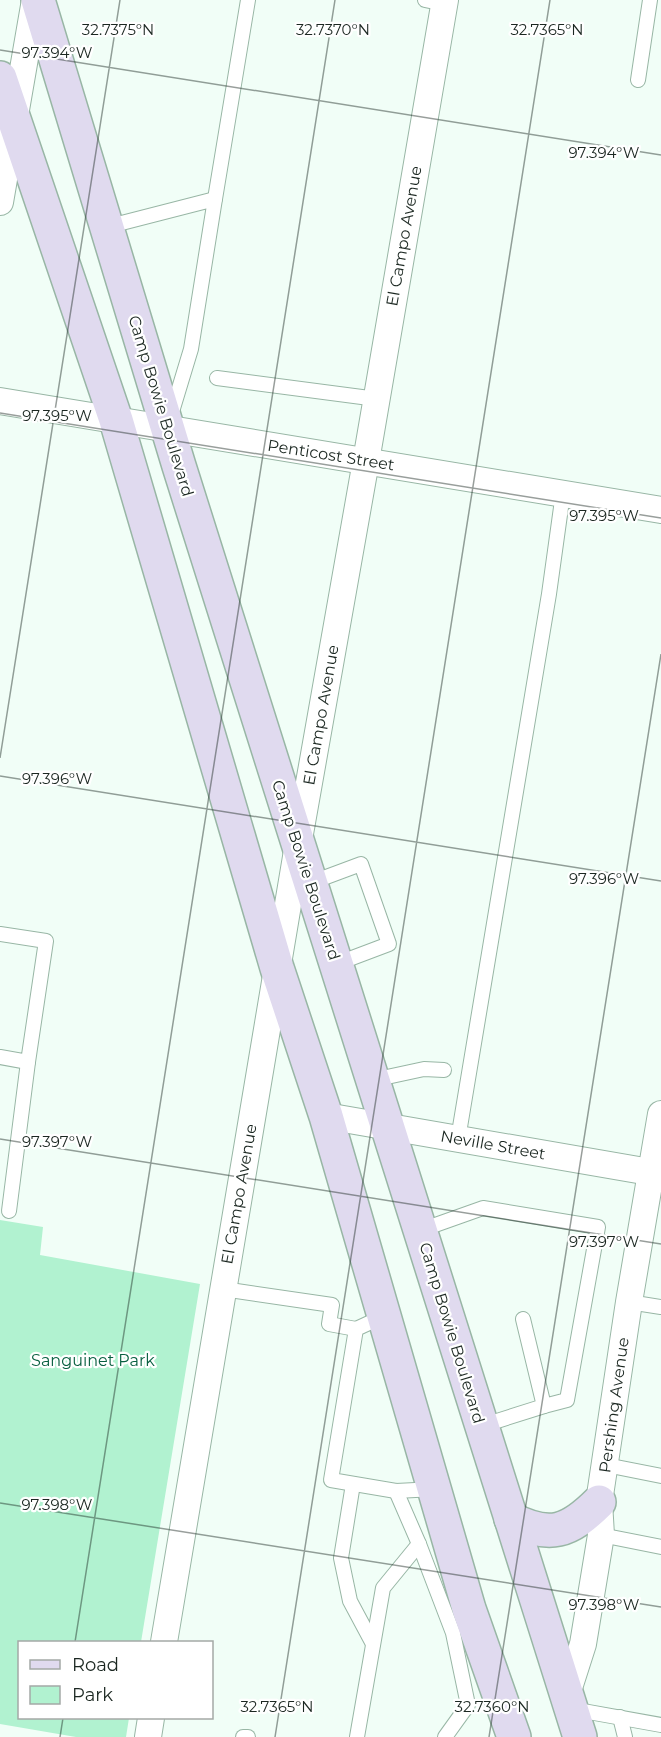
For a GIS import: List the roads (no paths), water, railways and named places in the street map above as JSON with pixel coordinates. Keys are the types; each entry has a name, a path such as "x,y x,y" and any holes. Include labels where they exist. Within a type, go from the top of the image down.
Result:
{"main road":[{"name":"Camp Bowie Boulevard","path":"36,0 167,428 573,1713"},
{"path":"0,78 116,420 277,968 326,1116 370,1322 435,1489 453,1597 514,1737"},
{"path":"512,1519 539,1531 558,1530 572,1525 599,1502"}],"street":[{"path":"1,188 36,0"},
{"name":"El Campo Avenue","path":"164,1641 298,845 366,461 438,1"},
{"name":"Penticost Street","path":"0,401 661,510"},
{"name":"Pershing Avenue","path":"573,1713 601,1535 599,1502 629,1302 656,1173 661,1114"},
{"name":"Neville Street","path":"326,1116 656,1173"},
{"path":"148,1737 151,1719"}],"lane":[{"path":"167,428 191,349 248,0"},
{"path":"638,80 650,0"},
{"path":"106,227 215,199"},
{"path":"218,378 376,399"},
{"path":"458,1139 549,594 563,493"},
{"path":"310,883 361,864 389,944 336,964"},
{"path":"0,934 46,941 9,1211"},
{"path":"0,1057 28,1062"},
{"path":"374,1080 424,1069 444,1070"},
{"path":"421,1230 483,1208 598,1227 567,1400 481,1426"},
{"path":"223,1289 332,1305 329,1324 370,1322 331,1480 396,1491 435,1489"},
{"path":"629,1302 661,1307"},
{"path":"523,1319 544,1406"},
{"path":"606,1465 661,1476"},
{"path":"353,1484 341,1558 350,1601 373,1644"},
{"path":"396,1491 419,1544 453,1597 453,1633 468,1705 445,1737"},
{"path":"601,1535 661,1547"},
{"path":"357,1737 383,1588 419,1544"},
{"path":"573,1713 620,1717 661,1725"},
{"path":"620,1717 626,1737"},
{"path":"243,1737 248,1737"}],"park label":[{"name":"Sanguinet Park","path":"93,1360"}]}
